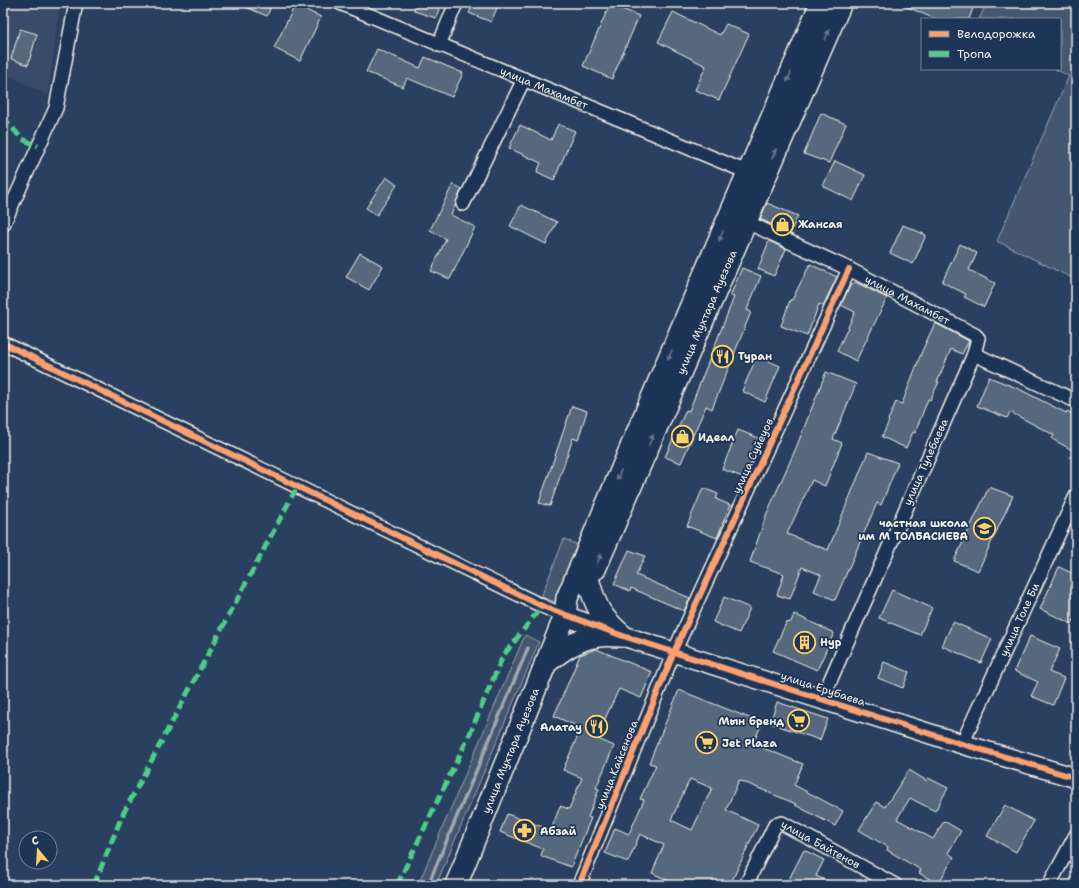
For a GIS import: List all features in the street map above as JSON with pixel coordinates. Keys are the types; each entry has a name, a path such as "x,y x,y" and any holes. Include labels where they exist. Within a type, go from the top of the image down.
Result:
{"main road":[{"name":"улица Мухтара Ауезова","path":"565,616 581,602 738,218 821,3"},
{"name":"улица Мухтара Ауезова","path":"755,175 841,3"},
{"name":"улица Мухтара Ауезова","path":"456,885 565,616 567,598 738,218"},
{"path":"589,582 599,611 608,623 623,636"},
{"path":"545,665 564,649 573,644 598,636 623,636"}],"street":[{"path":"3,225 56,108 76,3"},
{"name":"улица Махамбет","path":"340,3 755,175"},
{"path":"439,44 456,3"},
{"path":"463,204 524,79"},
{"name":"улица Махамбет","path":"738,218 849,270 975,335"},
{"name":"улица Суйеуов","path":"674,652 849,270"},
{"name":"улица Тулебаева","path":"822,699 974,354 978,338 975,335"},
{"path":"3,343 565,616"},
{"path":"974,354 1076,401"},
{"name":"улица Толе Би","path":"962,744 1076,496"},
{"name":"улица Ерубаева","path":"565,616 623,636 962,744 1076,778"},
{"name":"улица Кайсенова","path":"579,885 674,652"},
{"name":"улица Байтенов","path":"746,885 775,825 782,823 895,885"},
{"path":"1048,885 1076,835"}],"shaded area":[{"path":"3,3 60,3 48,95 3,73"},
{"path":"987,3 1076,3 1076,280 997,241 1069,76 1057,70 1061,70 1061,18 980,18"},
{"path":"564,539 578,545 556,602 541,597"},
{"path":"525,635 539,642 436,885 418,885"}],"building":[{"path":"236,3 272,3 267,16"},
{"path":"416,3 441,3 436,18 414,11"},
{"path":"474,3 499,3 491,22 469,13"},
{"path":"898,3 975,3 969,18 933,18"},
{"path":"610,4 639,16 612,79 583,66"},
{"path":"295,5 321,17 300,61 274,48"},
{"path":"673,12 720,35 726,24 749,34 719,100 695,90 706,66 658,42"},
{"path":"20,29 37,34 28,65 11,59"},
{"path":"377,49 420,68 425,57 463,73 452,97 407,78 403,87 366,72"},
{"path":"821,113 846,124 829,163 804,154"},
{"path":"558,124 575,131 554,180 537,172 541,163 509,148 520,125 551,140"},
{"path":"835,161 865,175 853,201 823,186"},
{"path":"386,177 397,185 377,215 366,208"},
{"path":"453,184 462,189 451,215 475,227 450,279 431,271 446,239 430,230"},
{"name":"Жансая","path":"767,203 798,216 790,233 760,219"},
{"path":"521,205 557,222 546,244 510,226"},
{"path":"903,225 926,235 913,264 890,253"},
{"path":"769,241 786,249 774,276 758,269"},
{"path":"960,244 977,253 969,270 995,283 984,307 964,297 966,294 942,282"},
{"path":"360,253 383,266 369,290 346,277"},
{"path":"810,264 837,277 823,306 819,304 807,336 781,326 790,300 792,300"},
{"path":"742,268 761,276 747,310 751,312 712,409 706,406 681,463 665,457 686,410 689,411 734,297 730,296"},
{"path":"855,282 887,298 856,361 837,351 855,312 841,305 851,284 853,285"},
{"path":"935,323 969,341 962,354 951,349 937,382 939,382 930,400 928,399 915,433 913,432 906,448 882,437 896,402 902,404 922,351"},
{"path":"757,356 780,366 765,402 742,391"},
{"path":"826,372 856,384 833,439 842,443 825,486 812,480 787,534 828,550 868,452 898,463 881,505 877,503 835,600 814,591 821,575 802,567 790,599 777,595 784,574 750,562 767,513 796,448"},
{"path":"989,377 1019,389 1066,413 1067,411 1076,416 1076,452 1052,439 1054,435 1010,412 1007,418 977,406"},
{"path":"572,406 587,411 578,440 573,438 550,506 539,503"},
{"path":"738,430 761,439 745,478 722,469"},
{"name":"частная школа им М ТОЛБАСИЕВА","path":"989,487 1013,496 978,571 954,561"},
{"path":"703,488 718,494 716,499 730,505 717,538 687,526"},
{"path":"629,550 645,556 636,575 690,598 684,611 631,588 630,591 614,584"},
{"path":"1059,567 1076,575 1076,615 1072,624 1040,609"},
{"path":"892,590 932,608 920,635 879,618"},
{"path":"724,597 750,608 739,633 713,622"},
{"name":"Нур","path":"794,614 834,633 817,670 773,651 786,623 791,622"},
{"path":"953,622 992,639 981,663 942,646"},
{"path":"1030,636 1060,649 1049,672 1064,678 1053,705 1031,696 1038,682 1014,671"},
{"path":"596,649 652,672 641,698 619,689 596,738 614,746 596,788 599,789 588,817 591,818 571,867 541,856 543,849 500,832 507,814 551,830 560,806 569,809 582,778 563,770 581,728 554,716 580,655"},
{"path":"884,662 909,672 903,688 878,678"},
{"path":"679,690 762,723 753,744 803,764 794,785 843,811 835,826 795,805 796,804 739,780 726,810 758,825 730,885 678,885 652,873 664,845 640,834 628,862 605,853 615,828 629,834 644,800 640,799 656,765 649,763","holes":["690,779 712,788 692,830 671,820"]},
{"name":"Мын бренд","path":"777,702 828,719 820,740 770,723"},
{"path":"909,770 927,781 928,778 948,788 935,811 910,798 897,819 933,839 944,821 961,831 948,853 954,857 938,884 919,873 921,870 887,850 888,847 859,830 876,802 885,807"},
{"path":"1005,805 1034,821 1016,852 987,836"},
{"path":"804,850 824,860 816,876 836,885 786,885"}],"waterway":[{"path":"428,885 528,648"}],"marked path":[{"path":"3,117 22,139 38,146"},
{"path":"94,885 122,816 297,487"},
{"path":"397,885 468,738 503,656 542,606"}],"cycle path":[{"path":"579,885 674,652 849,269"},
{"path":"3,343 542,606 623,636 962,744 1076,778"}],"place":[{"name":"Жансая","path":"783,224"},
{"name":"Туран","path":"722,356"},
{"name":"Идеал","path":"683,437"},
{"name":"частная школа им М ТОЛБАСИЕВА","path":"984,529"},
{"name":"Нур","path":"804,642"},
{"name":"Мын бренд","path":"799,721"},
{"name":"Алатау","path":"597,727"},
{"name":"Jet Plaza","path":"706,743"},
{"name":"Абзай","path":"524,831"}]}
